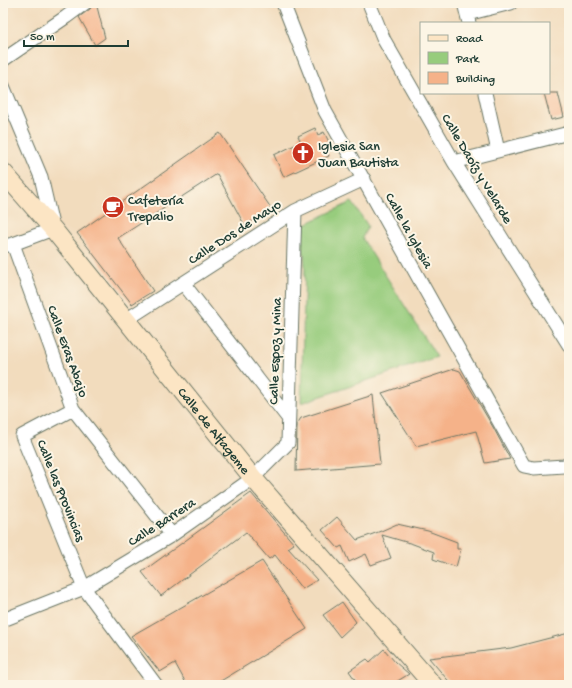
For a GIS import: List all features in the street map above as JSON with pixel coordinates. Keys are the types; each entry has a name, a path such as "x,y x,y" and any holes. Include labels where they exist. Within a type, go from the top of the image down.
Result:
{"street":[{"path":"3,60 85,3"},
{"name":"Calle la Iglesia","path":"283,3 325,111 524,466 534,468 564,466 569,464"},
{"name":"Calle Daoíz y Velarde","path":"369,3 384,40 454,162 569,345"},
{"path":"467,13 511,3"},
{"path":"3,86 41,177 53,228 8,245"},
{"path":"485,94 498,151"},
{"path":"454,162 569,134"},
{"name":"Calle de Alfageme","path":"3,172 53,228 253,478 433,685"},
{"name":"Calle Dos de Mayo","path":"126,320 295,211 364,179"},
{"name":"Calle Espoz y Mina","path":"253,478 288,443 295,211"},
{"name":"Calle Eras Abajo","path":"8,245 72,409 172,535"},
{"path":"183,283 288,418"},
{"name":"Calle las Provincias","path":"72,409 22,436 84,588"},
{"name":"Calle Barrera","path":"3,620 84,588 172,535 253,478"},
{"path":"84,588 156,685"}],"green space":[{"path":"352,202 368,226 362,238 437,357 301,403 305,267 301,244 301,226"}],"building":[{"path":"94,3 96,3 105,38 95,45 79,17 90,9"},
{"path":"558,93 564,117 551,120 544,94"},
{"name":"Iglesia San Juan Bautista","path":"315,128 318,135 324,132 332,148 327,151 329,156 284,177 274,155 301,142 298,136"},
{"path":"220,133 271,208 245,226 217,174 118,238 153,291 132,304 77,233"},
{"path":"454,369 460,371 510,459 485,463 476,431 416,446 382,393"},
{"path":"373,395 380,464 296,471 297,424 301,418"},
{"path":"251,493 294,544 288,548 317,580 302,589 275,555 269,559 246,532 161,596 142,572"},
{"path":"337,517 357,540 397,524 428,531 457,542 457,549 461,549 456,567 433,559 434,552 382,535 391,558 371,565 366,554 349,562 342,546 338,548 322,530"},
{"path":"262,561 307,629 214,685 187,685 175,663 160,672 131,636"},
{"path":"342,602 356,622 340,637 323,615"},
{"path":"569,633 569,685 452,685 429,658 511,648"},
{"path":"384,649 395,662 409,674 391,685 359,685 349,671 367,659 370,662"}],"place":[{"name":"Iglesia San Juan Bautista","path":"303,153"},
{"name":"Cafetería Trepalio","path":"113,207"}]}
